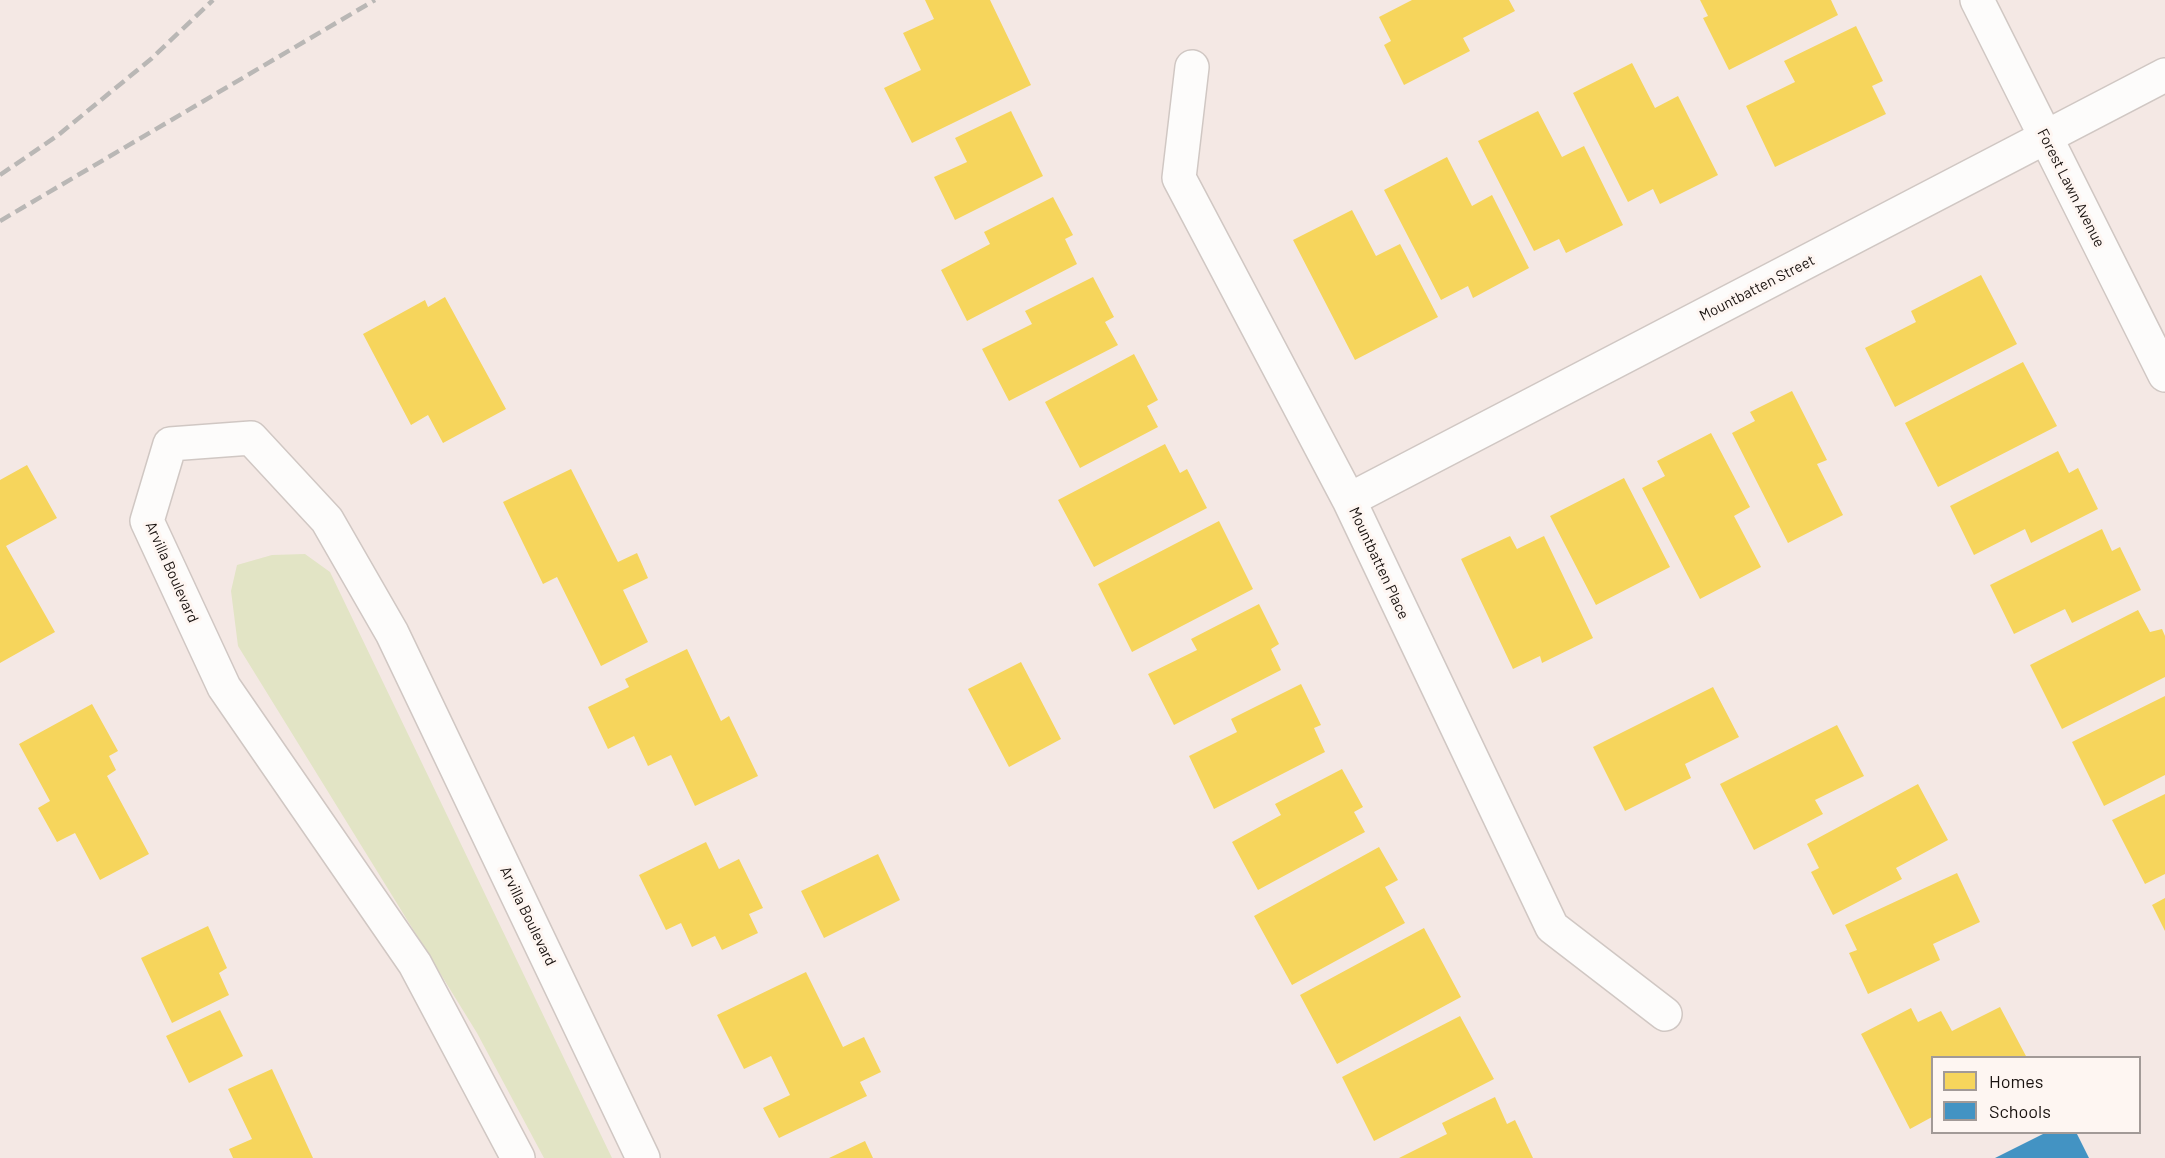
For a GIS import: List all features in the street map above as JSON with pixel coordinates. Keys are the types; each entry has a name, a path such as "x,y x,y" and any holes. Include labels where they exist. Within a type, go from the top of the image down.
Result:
{"street":[{"name":"Forest Lawn Avenue","path":"1977,0 2165,375"},
{"name":"Mountbatten Place","path":"1192,67 1179,178 1349,500 1552,927 1665,1014"},
{"name":"Mountbatten Street","path":"1349,500 2165,75"},
{"name":"Arvilla Boulevard","path":"518,1158 415,964 224,687 147,521 170,444 251,438 327,520 392,633 643,1158"}],"green space":[{"path":"305,554 330,572 612,1158 544,1158 477,1033 238,646 231,591 237,565 272,555"}],"building: Homes":[{"path":"925,0 990,0 1031,85 912,143 884,88 921,70 903,33 934,19"},
{"path":"1412,0 1509,0 1515,11 1463,38 1470,51 1404,85 1384,45 1391,41 1379,17"},
{"path":"1700,0 1831,0 1838,15 1729,70 1703,18 1708,16"},
{"path":"1856,26 1883,81 1872,86 1886,114 1775,167 1746,106 1795,82 1784,61"},
{"path":"1632,63 1655,108 1678,96 1718,175 1660,204 1653,189 1628,202 1573,93"},
{"path":"1011,111 1043,176 955,220 934,177 967,162 955,138"},
{"path":"1538,111 1562,157 1584,146 1623,225 1566,253 1559,239 1534,251 1478,141"},
{"path":"1447,157 1472,206 1492,195 1529,268 1473,298 1468,286 1441,300 1384,190"},
{"path":"1053,197 1073,235 1065,239 1077,264 967,321 941,270 990,244 984,232"},
{"path":"1352,210 1376,256 1400,244 1438,317 1355,360 1293,240"},
{"path":"1981,275 2017,344 1895,407 1865,348 1916,322 1911,311"},
{"path":"1093,277 1114,317 1105,322 1118,345 1009,401 982,349 1032,324 1025,311"},
{"path":"445,297 506,409 443,443 428,415 411,425 363,334 425,300 428,307"},
{"path":"1134,354 1158,400 1147,406 1158,427 1080,468 1045,402"},
{"path":"2023,362 2057,426 1938,487 1905,423"},
{"path":"1792,391 1827,460 1817,464 1843,515 1788,543 1732,433 1755,421 1750,412"},
{"path":"1711,433 1750,507 1734,516 1761,567 1700,599 1642,488 1665,476 1657,461"},
{"path":"1165,444 1180,473 1187,469 1207,508 1094,567 1058,500"},
{"path":"2058,451 2069,473 2078,468 2098,509 2031,543 2025,529 1974,555 1950,506"},
{"path":"27,465 57,518 6,546 55,632 0,663 0,480"},
{"path":"571,469 618,562 637,553 648,578 623,590 648,642 601,666 557,577 543,584 503,502"},
{"path":"1624,478 1670,567 1596,605 1550,516"},
{"path":"1219,521 1253,589 1132,652 1098,584"},
{"path":"2102,529 2112,551 2120,547 2141,590 2072,623 2065,609 2014,634 1990,585"},
{"path":"1510,536 1517,549 1544,536 1593,638 1542,663 1540,656 1513,669 1461,559"},
{"path":"1259,604 1279,644 1271,649 1281,670 1174,725 1148,674 1197,650 1191,639"},
{"path":"2138,610 2150,632 2162,629 2165,636 2165,677 2062,729 2030,665"},
{"path":"687,649 721,721 729,716 758,776 695,806 671,755 648,766 634,736 608,749 588,707 629,687 625,679"},
{"path":"1021,662 1061,739 1009,767 968,689"},
{"path":"1301,684 1321,725 1314,728 1325,752 1214,809 1189,756 1237,732 1231,719"},
{"path":"1713,687 1739,737 1685,764 1691,778 1625,811 1593,747"},
{"path":"2165,696 2165,775 2104,806 2072,742"},
{"path":"92,704 118,751 109,756 116,770 107,776 149,854 100,880 75,833 57,842 38,808 50,801 19,744"},
{"path":"1837,725 1864,776 1815,800 1823,814 1754,850 1720,784"},
{"path":"1342,769 1363,807 1354,812 1365,832 1258,890 1232,842 1281,815 1275,804"},
{"path":"1918,784 1948,840 1896,868 1902,879 1833,915 1811,872 1819,868 1807,844"},
{"path":"2165,794 2165,874 2145,884 2112,820"},
{"path":"706,842 719,869 739,859 763,908 749,914 758,933 722,950 715,936 692,947 681,923 666,930 639,875"},
{"path":"1379,847 1398,880 1385,887 1405,923 1292,985 1254,916"},
{"path":"878,854 900,900 824,938 801,891"},
{"path":"1957,873 1980,922 1933,944 1940,960 1868,994 1849,953 1857,950 1845,925"},
{"path":"2165,898 2165,931 2152,905"},
{"path":"208,926 227,968 219,973 229,995 172,1023 141,958"},
{"path":"1424,928 1461,997 1337,1064 1300,995"},
{"path":"806,972 843,1047 864,1037 881,1072 860,1082 867,1096 779,1138 763,1108 790,1095 771,1056 744,1069 717,1015"},
{"path":"2000,1007 2026,1056 1931,1056 1931,1118 1910,1129 1861,1034 1911,1008 1918,1022 1941,1011 1952,1031"},
{"path":"220,1010 243,1056 189,1083 166,1036"},
{"path":"1460,1016 1494,1079 1374,1141 1342,1077"},
{"path":"272,1069 313,1158 233,1158 229,1149 252,1139 228,1089"},
{"path":"1495,1097 1507,1124 1515,1120 1533,1158 1399,1158 1447,1134 1442,1123"},
{"path":"865,1141 873,1158 829,1158"}],"building: Schools":[{"path":"2043,1134 2077,1134 2089,1158 1995,1158"}],"railway":[{"path":"0,175 57,136 151,59 213,0"},
{"path":"0,221 375,0"}]}
